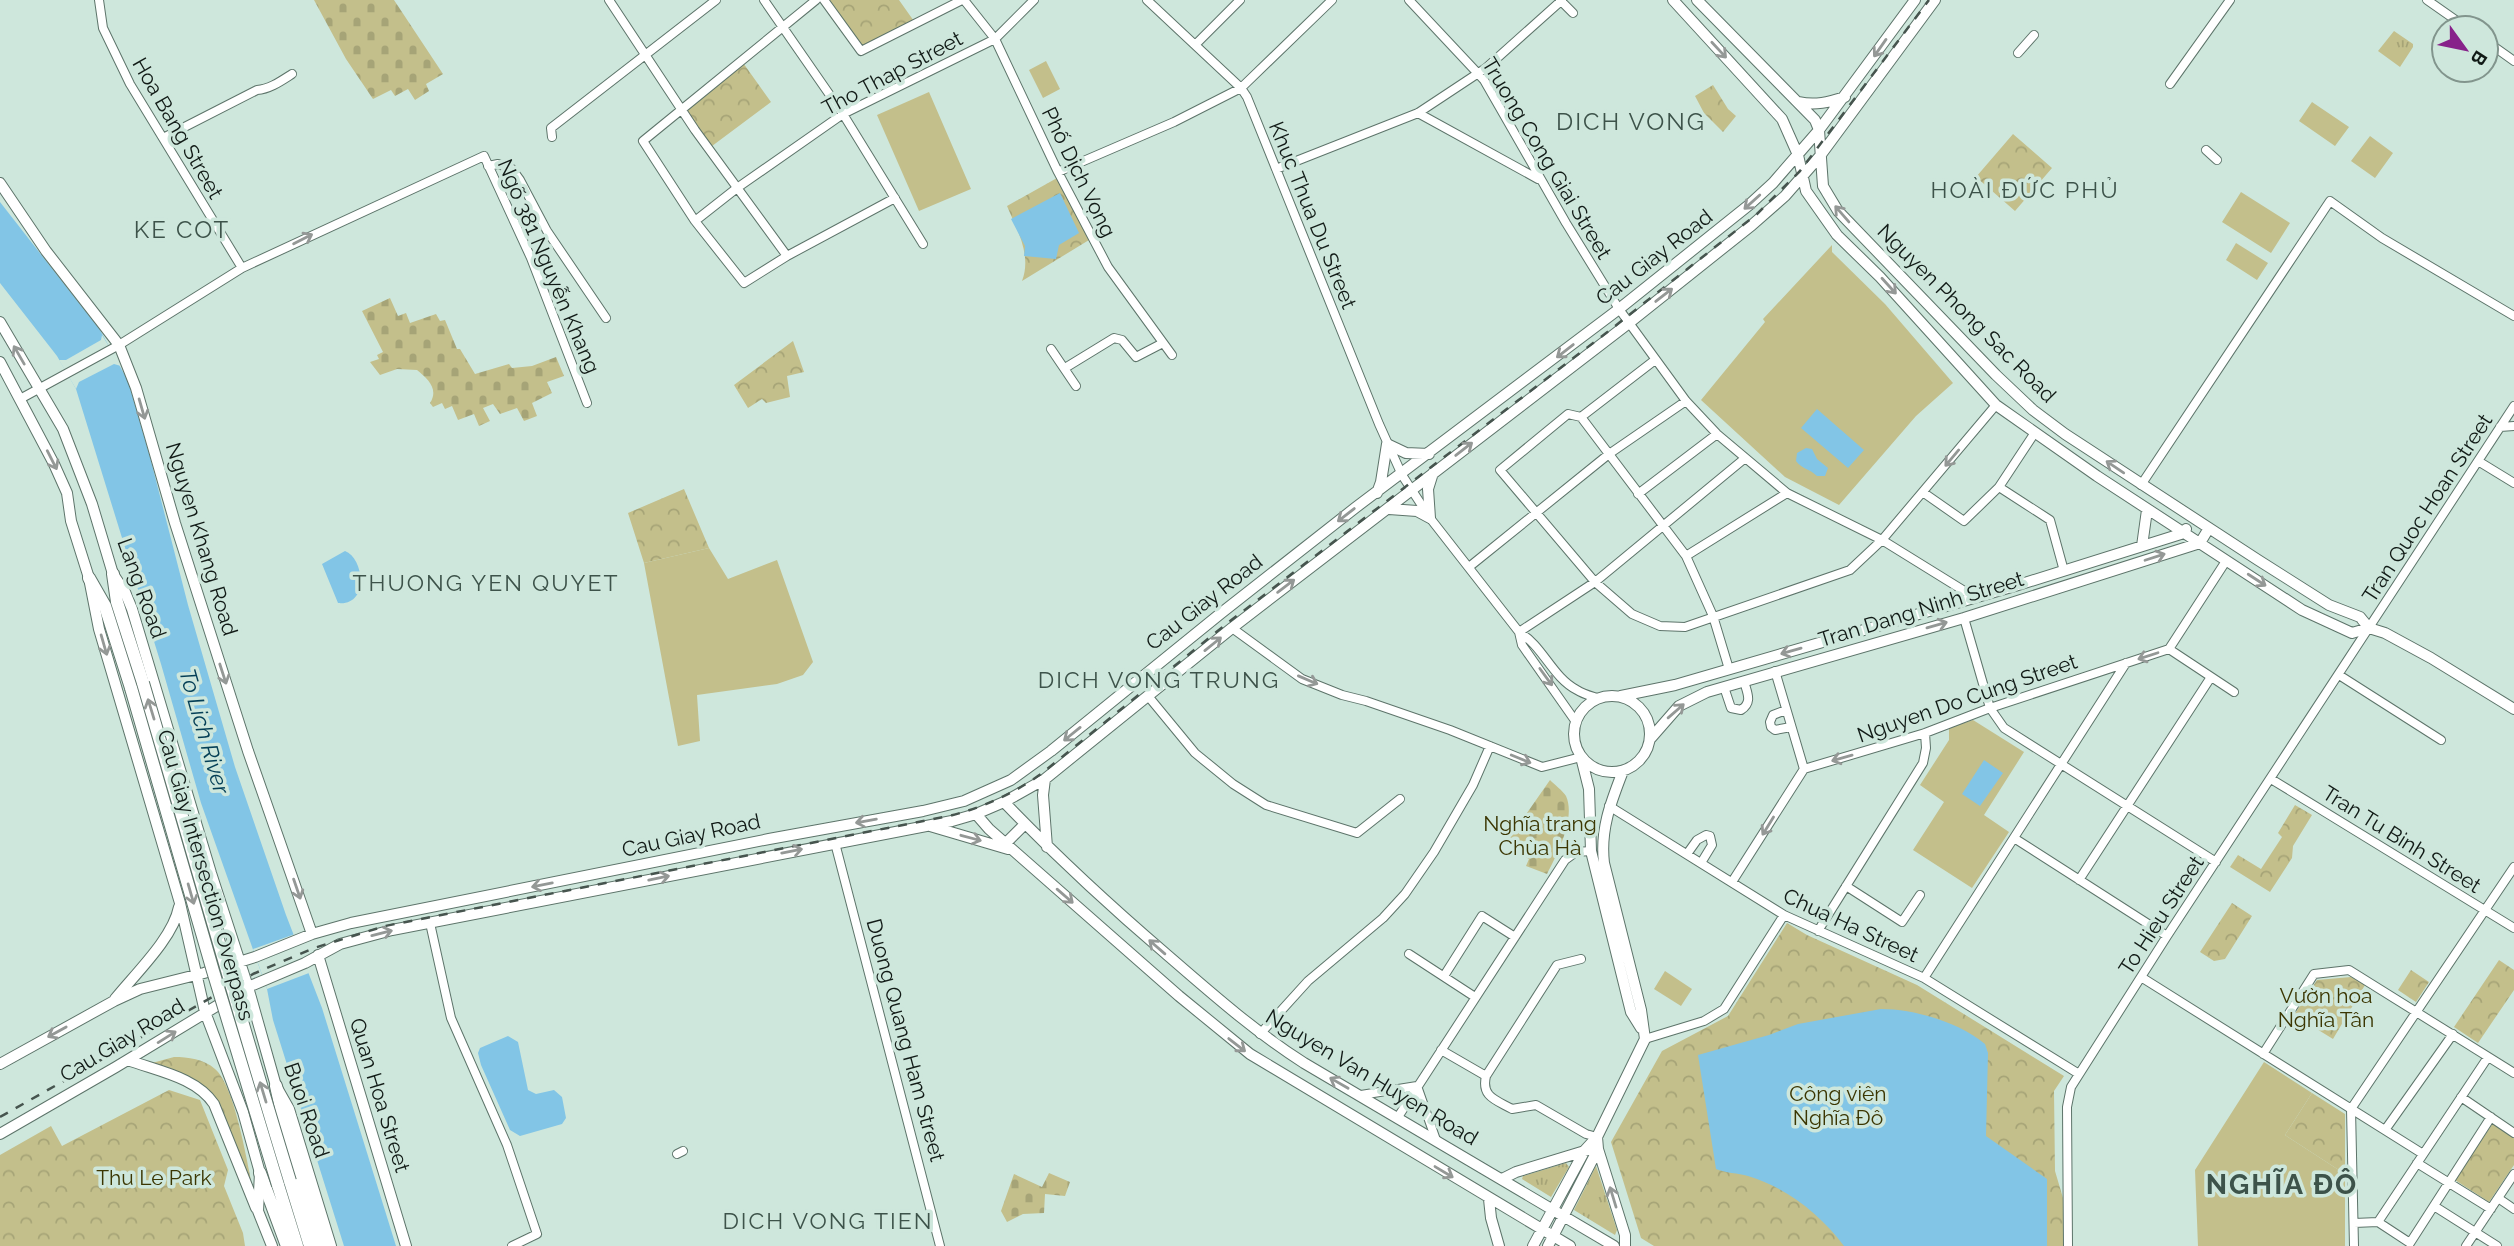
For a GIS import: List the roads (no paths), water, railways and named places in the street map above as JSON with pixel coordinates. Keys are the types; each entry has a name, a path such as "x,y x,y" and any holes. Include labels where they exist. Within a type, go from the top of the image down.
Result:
{"highway":[{"name":"Cau Giay Intersection Overpass","path":"113,574 137,685 213,971 284,1183"},
{"name":"Cau Giay Intersection Overpass","path":"89,578 105,606 137,685"},
{"path":"276,1086 289,1144 321,1246"},
{"path":"260,1173 286,1246"},
{"path":"284,1183 297,1246"},
{"path":"284,1183 310,1246"}],"main road":[{"name":"Nguyen Phong Sac Road","path":"1673,0 1775,110 1788,130 1798,155 1807,191 1838,235 1880,276 1996,405 2147,509 2315,617 2352,633 2369,628 2360,617 2324,601 2141,485 2033,410 1838,211 1823,186 1819,130"},
{"path":"1697,0 1799,102 1815,120 1819,130"},
{"name":"Cau Giay Road","path":"0,1064 140,989 256,957 312,934 351,923 921,811 980,795 1011,780 1220,614 1723,227 1773,183 1798,155 1915,0"},
{"name":"Cau Giay Road","path":"0,1134 248,987 353,940 976,814 1045,779 1232,628 1629,323 1785,196 1820,156 1935,0"},
{"path":"1799,102 1817,104 1844,97"},
{"name":"Nguyen Khang Road","path":"0,183 115,348 136,388 175,523 248,751 312,934"},
{"path":"1723,227 1733,240"},
{"path":"1927,330 1941,317"},
{"name":"Lang Road","path":"0,322 40,387 70,444 113,574 132,609 248,987"},
{"path":"0,362 67,493 74,534 89,578 99,629 180,903 205,1013 243,1112 260,1173 258,1211"},
{"path":"1377,493 1387,444 1406,453 1429,454"},
{"path":"1430,518 1428,489 1433,474"},
{"path":"1388,509 1417,511 1430,518"},
{"path":"2142,546 2147,509"},
{"path":"2184,533 2193,518"},
{"path":"2200,543 2209,528"},
{"name":"Tran Dang Ninh Street","path":"1621,696 1668,687 2015,586 2184,533"},
{"name":"Tran Dang Ninh Street","path":"1651,738 1679,706 1724,687 1964,618 2200,543"},
{"path":"2315,617 2324,601"},
{"path":"2369,628 2385,633 2431,657 2514,709"},
{"path":"1533,1246 1542,1229 1558,1213 1597,1143 1644,1035 1641,1009 1597,851 1589,789 1575,745 1576,722 1585,707 1597,698 1621,696 1631,700 1644,712 1651,738 1641,760 1623,771 1601,771 1581,757"},
{"path":"1105,706 1117,720"},
{"path":"1597,851 1609,806 1623,771"},
{"path":"1045,779 1043,795 1047,846"},
{"name":"Nguyen Van Huyen Road","path":"1004,802 1047,846 1138,929 1260,1034 1614,1246"},
{"name":"Nguyen Van Huyen Road","path":"976,814 1179,996 1250,1055 1542,1229 1551,1241 1570,1246"},
{"path":"927,825 1010,847 1025,824"},
{"path":"722,849 725,864"},
{"path":"114,1001 170,932 180,903"},
{"name":"Quan Hoa Street","path":"318,956 405,1246"},
{"name":"Buoi Road","path":"248,987 276,1086 289,1109 331,1246"},
{"path":"128,1060 193,1084 208,1095 272,1246"},
{"path":"1386,1136 1398,1117"},
{"path":"1502,1179 1585,1150 1597,1143"},
{"path":"1597,1143 1625,1235 1625,1246"},
{"path":"1551,1241 1558,1213 1585,1150"},
{"path":"1489,1199 1499,1246"}],"street":[{"name":"Hoa Bang Street","path":"99,0 103,28 130,84 242,268"},
{"path":"609,0 695,130 788,256"},
{"path":"552,132 716,0"},
{"path":"764,0 843,114 923,244"},
{"path":"816,0 643,141 695,222 744,283 895,198"},
{"path":"824,0 861,51 963,0"},
{"name":"Phố Dịch Vọng","path":"963,0 995,39 1058,172 1108,267 1172,355"},
{"name":"Tho Thap Street","path":"695,222 737,188 843,114 995,39 1034,0"},
{"name":"Khuc Thua Du Street","path":"1147,0 1241,88 1387,444 1411,492"},
{"path":"1195,45 1240,0"},
{"path":"1058,172 1174,122 1241,88 1332,0"},
{"name":"Truong Cong Giai Street","path":"1409,0 1479,73 1619,309 1686,401 1717,434 1787,493 1882,540 1973,597"},
{"path":"1276,169 1418,113 1479,73 1561,0 1573,13"},
{"path":"2170,84 2230,0"},
{"path":"2427,0 2447,14"},
{"path":"2018,53 2034,35"},
{"path":"163,138 292,74"},
{"path":"1418,113 1541,180"},
{"path":"2206,150 2217,160"},
{"name":"Ngõ 381 Nguyễn Khang","path":"20,399 115,348 242,268 484,156 531,258 587,403"},
{"path":"488,166 498,164 512,169 537,215 606,318"},
{"path":"2141,485 2330,201 2382,237 2514,316"},
{"path":"1065,368 1117,337 1136,357 1163,343"},
{"path":"1051,349 1076,386"},
{"path":"1581,417 1655,360"},
{"path":"1469,567 1609,454 1686,401"},
{"path":"1729,669 1713,616 1686,556 1581,417 1568,414 1500,470 1595,582 1632,614 1660,626 1685,627 1713,616 1850,570 1882,540 1924,493 1996,405"},
{"name":"Tran Quoc Hoan Street","path":"2369,628 2514,406"},
{"path":"2500,427 2514,426"},
{"path":"1638,495 1717,434"},
{"path":"1924,493 1964,522 1999,486 2035,434"},
{"path":"1519,632 1595,582 1744,459"},
{"path":"2478,461 2514,484"},
{"path":"1999,486 2050,520 2064,571"},
{"path":"1411,492 1519,632 1531,639 1561,677 1575,689 1597,698"},
{"path":"1686,556 1787,493"},
{"path":"2226,561 2169,649 2234,692"},
{"path":"2015,586 2020,600"},
{"path":"1905,618 1908,633"},
{"path":"1964,618 1990,708 2004,728 2216,862"},
{"path":"1232,628 1303,679 1542,767 1581,757"},
{"name":"To Hieu Street","path":"2068,1246 2067,1100 2071,1087 2369,628"},
{"path":"1519,632 1522,646 1576,722"},
{"name":"Nguyen Do Cung Street","path":"1804,769 1926,733 1990,708 2169,649"},
{"path":"1924,978 2126,663"},
{"path":"1732,882 1804,769 1775,671"},
{"path":"2339,676 2441,740"},
{"path":"2079,880 2211,677"},
{"path":"1724,687 1731,708 1741,710 1749,701 1744,681"},
{"path":"1147,696 1195,754 1233,784 1266,805 1357,833 1400,799"},
{"path":"1786,710 1770,718 1771,727 1780,730 1791,727"},
{"path":"1818,931 1923,763 1926,733"},
{"path":"1260,1034 1308,981 1383,918 1417,879 1473,785 1490,746"},
{"name":"Tran Tu Binh Street","path":"2272,779 2514,928"},
{"name":"Chua Ha Street","path":"1609,806 1784,915 1924,978 2079,1073"},
{"path":"1687,855 1697,839 1710,836 1712,845 1701,863"},
{"path":"2014,838 2167,936"},
{"name":"Duong Quang Ham Street","path":"835,843 940,1246"},
{"path":"1398,1117 1566,860 1576,852 1597,851"},
{"path":"2354,1246 2351,1109 2514,866"},
{"path":"1846,886 1902,922 1920,895"},
{"path":"1644,1035 1704,1021 1724,1009 1784,915"},
{"path":"1444,976 1482,916 1515,937"},
{"path":"429,923 451,1018 507,1145 537,1234 512,1246"},
{"path":"1409,954 1475,997"},
{"path":"1581,959 1557,965 1486,1076 1484,1087 1486,1093 1511,1109 1535,1104 1597,1143"},
{"path":"2263,1054 2314,974 2349,970 2514,1073"},
{"path":"2141,977 2423,1154"},
{"path":"2385,1130 2454,1034"},
{"path":"1441,1049 1486,1076"},
{"path":"2378,1222 2488,1056"},
{"path":"1361,1096 1417,1086"},
{"path":"1417,1086 1436,1140"},
{"path":"2461,1097 2514,1133"},
{"path":"2354,1223 2378,1222 2410,1243 2491,1118"},
{"path":"2417,1163 2491,1209"},
{"path":"2466,1246 2514,1174"},
{"path":"2498,1198 2514,1209"},
{"path":"2434,1206 2497,1246"}],"water":[{"path":"1060,193 1079,233 1059,245 1056,259 1024,256 1025,246 1011,219"},
{"name":"To Lich River","path":"0,202 100,330 128,381 235,767 286,915 322,1008 396,1246 344,1246 273,1020 267,989 201,803 76,389 57,356 0,283"},
{"path":"1817,409 1864,450 1848,468 1801,428"},
{"path":"1806,448 1812,449 1817,459 1828,468 1825,476 1817,476 1796,461 1797,453"},
{"path":"345,551 356,562 361,581 355,597 348,602 338,603 322,564"},
{"path":"1984,760 2003,773 1980,806 1962,794"},
{"path":"1881,1009 1908,1011 1936,1018 1962,1029 1985,1044 1988,1053 1986,1136 2047,1179 2047,1246 1844,1246 1824,1223 1789,1195 1748,1176 1716,1169 1698,1055 1798,1024"},
{"path":"508,1036 518,1042 528,1090 536,1094 554,1090 562,1097 566,1118 562,1124 520,1136 510,1130 478,1053 480,1048"}],"railway":[{"path":"0,1117 253,974 314,948 385,926 949,816 973,809 1019,788 1041,774 1225,625 1757,214 1800,171 1929,0"}],"district":[{"name":"DICH VONG","path":"1631,121"},
{"name":"HOÀI ĐỨC PHỦ","path":"2025,189"},
{"name":"KE COT","path":"182,229"},
{"name":"THUONG YEN QUYET","path":"486,582"},
{"name":"DICH VONG TRUNG","path":"1159,679"},
{"name":"NGHĨA ĐÔ","path":"2282,1184"},
{"name":"DICH VONG TIEN","path":"828,1220"}],"park label":[{"name":"Nghĩa trang Chùa Hà","path":"1540,835"},
{"name":"Vườn hoa Nghĩa Tân","path":"2326,1007"},
{"name":"Công viên Nghĩa Đô","path":"1838,1105"},
{"name":"Thu Le Park","path":"154,1177"}]}
